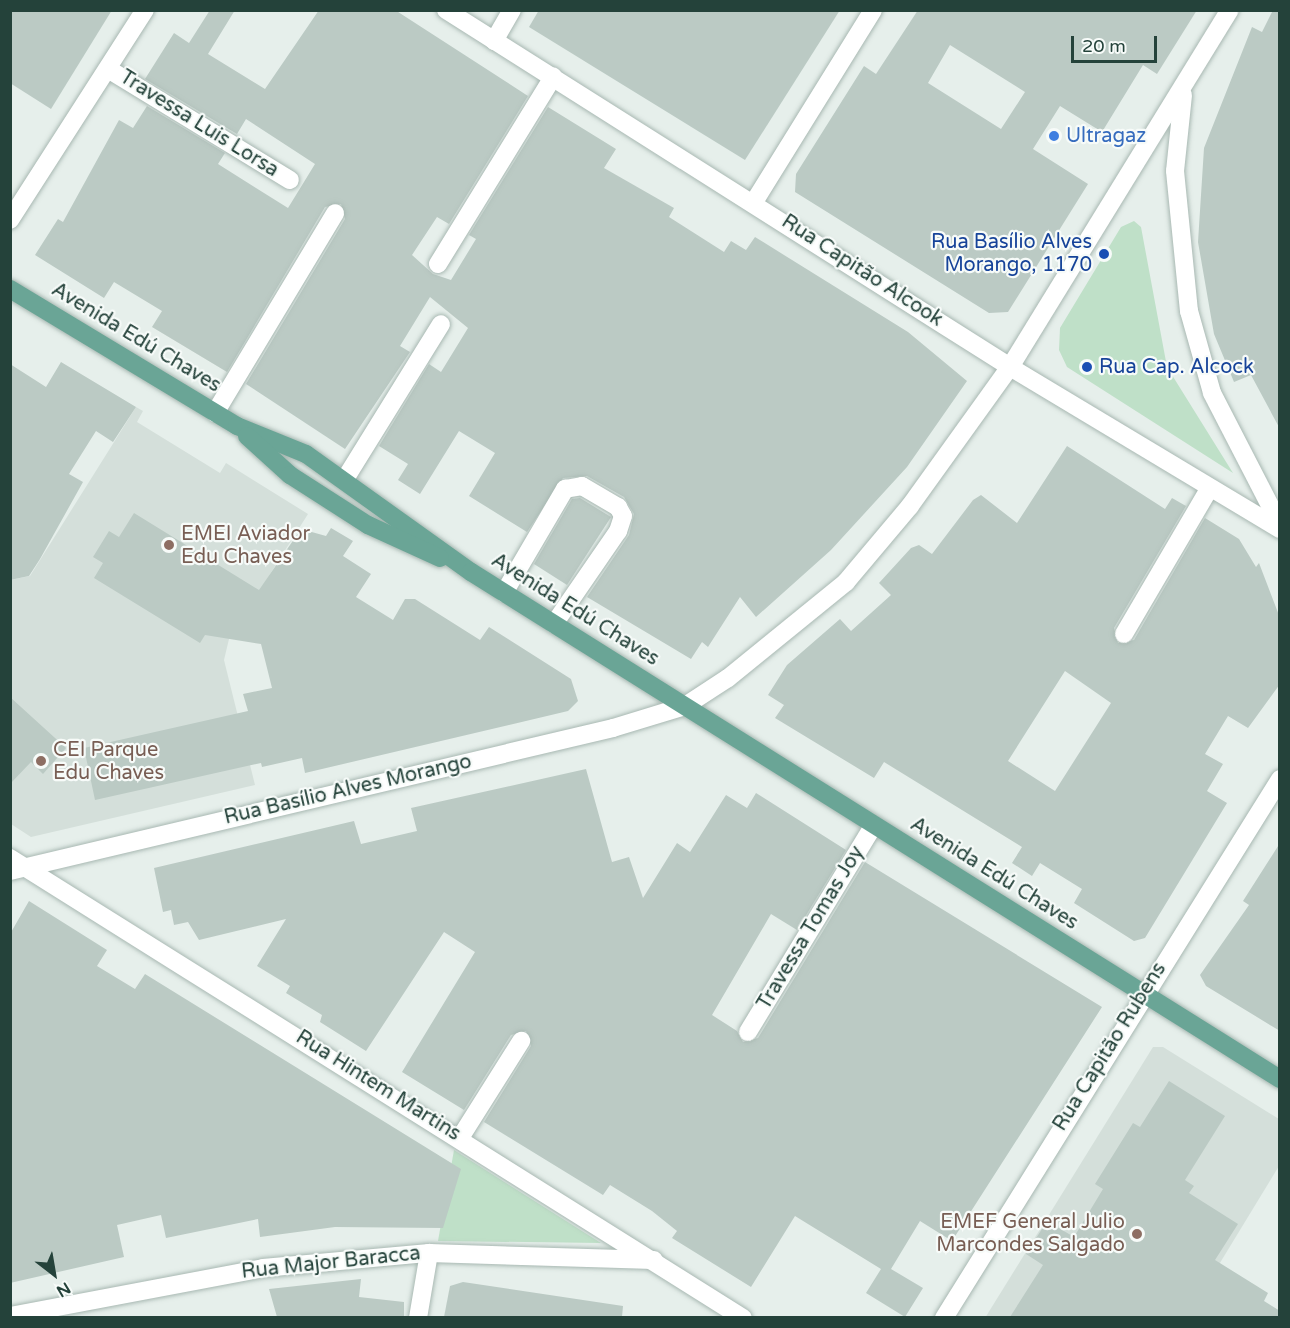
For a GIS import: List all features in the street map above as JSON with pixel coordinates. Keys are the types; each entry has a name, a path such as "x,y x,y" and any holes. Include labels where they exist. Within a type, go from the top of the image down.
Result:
{"main road":[{"name":"Avenida Edú Chaves","path":"10,289 237,426 306,454 345,479 471,572 1280,1079"},
{"name":"Avenida Edú Chaves","path":"237,426 290,475 368,525 471,572"}],"street":[{"path":"10,220 144,10"},
{"name":"Rua Capitão Alcook","path":"446,10 754,202 1010,367 1209,489 1280,527"},
{"path":"494,41 512,10"},
{"path":"754,202 873,10"},
{"path":"685,706 784,636 846,582 910,506 1010,367 1183,90 1230,10"},
{"name":"Travessa Luis Lorsa","path":"108,69 290,180"},
{"path":"438,264 553,77"},
{"path":"1183,90 1175,171 1180,249 1195,340 1212,393 1280,527"},
{"path":"215,413 335,213"},
{"path":"345,479 441,324"},
{"path":"504,593 565,489 582,486 618,507 623,516 618,531 554,624"},
{"path":"1124,634 1209,489"},
{"name":"Rua Basílio Alves Morango","path":"16,865 613,728 685,706"},
{"name":"Rua Capitão Rubens","path":"944,1317 1142,993 1280,779"},
{"name":"Travessa Tomas Joy","path":"748,1032 874,825"},
{"name":"Rua Hintem Martins","path":"16,865 460,1138 743,1317"},
{"path":"460,1138 521,1041"},
{"path":"418,1317 429,1253"},
{"name":"Rua Major Baracca","path":"10,1316 262,1268 429,1253 656,1260"}],"shaded area":[{"path":"136,407 143,411 137,422 220,473 226,463 308,514 229,639 224,660 255,785 31,837 11,824 10,580 30,576"},
{"name":"EMEF General Julio Marcondes Salgado","path":"1153,1047 1163,1047 1279,1119 1279,1166 1187,1317 985,1318"}],"green space":[{"path":"1134,221 1141,227 1167,367 1233,473 1067,367 1059,350 1060,328 1121,227"},
{"path":"454,1150 601,1243 438,1241"}],"building":[{"path":"10,10 112,10 51,109 10,83"},
{"path":"210,10 235,10 208,54 265,89 319,10 395,10 528,96 449,224 437,217 412,255 433,274 451,280 476,239 469,235 548,107 616,149 604,168 674,208 669,217 724,252 731,241 746,250 755,237 908,332 967,381 907,467 831,550 756,617 740,597 708,647 702,642 691,659 587,597 629,535 634,514 624,497 587,476 563,478 527,532 469,496 495,453 459,431 420,494 398,480 408,464 379,446 429,364 441,372 468,328 430,297 400,346 410,352 345,449 246,384 345,219 341,204 325,207 227,372 152,327 162,311 114,282 104,298 35,255 58,219 63,222 119,120 133,128 147,106 225,153 218,164 288,208 315,164 246,119 237,134 145,79 174,33 189,43"},
{"path":"539,10 840,10 745,160 529,27"},
{"path":"918,10 1197,10 1157,74 1143,65 1102,132 1060,106 1033,149 1088,184 1008,312 989,313 795,192 796,174 864,66 876,74","holes":["950,45 1025,92 1001,129 928,83"]},
{"path":"1273,10 1280,10 1280,429 1251,375 1234,382 1214,334 1198,242 1204,148 1252,27 1262,32"},
{"path":"61,362 136,407 113,442 96,431 69,474 83,482 40,559 29,576 10,580 10,364 46,387"},
{"path":"1067,446 1165,509 1172,498 1186,506 1114,628 1118,643 1134,640 1205,518 1239,539 1256,567 1259,563 1280,618 1280,684 1248,728 1228,716 1205,754 1223,764 1207,791 1227,803 1145,938 1134,941 1074,903 1082,889 1040,863 1032,876 1012,863 1022,847 884,762 874,778 775,718 784,705 768,695 787,665 840,619 851,631 891,595 879,583 911,548 919,545 932,554 973,500 981,495 1017,523","holes":["1065,671 1111,703 1055,791 1008,761"]},
{"path":"580,498 611,517 567,585 534,564 572,499"},
{"path":"134,513 259,590 301,529 326,536 331,528 353,541 343,556 371,574 356,597 393,620 405,599 415,599 480,640 489,627 571,679 578,701 568,711 305,773 302,758 262,767 261,763 95,800 84,748 248,711 243,694 272,688 261,644 205,635 200,643 94,578 103,563 93,557 109,531 119,537"},
{"path":"10,697 66,748 43,774 31,762 10,784"},
{"path":"586,769 612,862 629,857 643,898 677,843 690,852 726,795 747,808 756,793 846,850 797,930 771,914 712,1015 737,1031 743,1042 758,1038 865,862 1102,1007 952,1241 920,1221 891,1269 923,1288 905,1317 866,1293 881,1269 795,1216 751,1287 672,1238 677,1231 652,1211 610,1185 603,1195 484,1122 531,1046 526,1031 511,1035 464,1110 402,1072 475,952 444,932 366,1051 320,1022 322,1015 286,993 290,986 257,966 286,919 199,940 188,922 174,925 171,910 163,912 154,868 354,821 361,844 417,831 411,808"},
{"path":"1280,843 1280,1031 1206,986 1200,975 1249,905 1243,901"},
{"path":"29,901 107,950 97,966 135,989 145,974 461,1169 443,1228 335,1227 260,1237 258,1219 166,1238 161,1215 117,1225 124,1257 10,1283 10,934"},
{"name":"EMEF General Julio Marcondes Salgado","path":"1169,1081 1225,1116 1185,1180 1194,1186 1189,1193 1238,1224 1215,1260 1268,1293 1264,1301 1280,1311 1280,1317 1010,1317 1043,1265 1026,1254 1047,1221 1074,1237 1103,1189 1095,1184 1133,1123 1140,1127"},
{"path":"361,1279 359,1297 404,1302 404,1317 277,1317 269,1289"},
{"path":"463,1282 623,1306 622,1317 444,1317 450,1286"}],"place":[{"name":"Ultragaz","path":"1054,136"},
{"name":"Rua Basílio Alves Morango, 1170","path":"1104,254"},
{"name":"Rua Cap. Alcock","path":"1087,367"},
{"name":"EMEI Aviador Edu Chaves","path":"169,545"},
{"name":"CEI Parque Edu Chaves","path":"41,761"},
{"name":"EMEF General Julio Marcondes Salgado","path":"1137,1234"}]}
